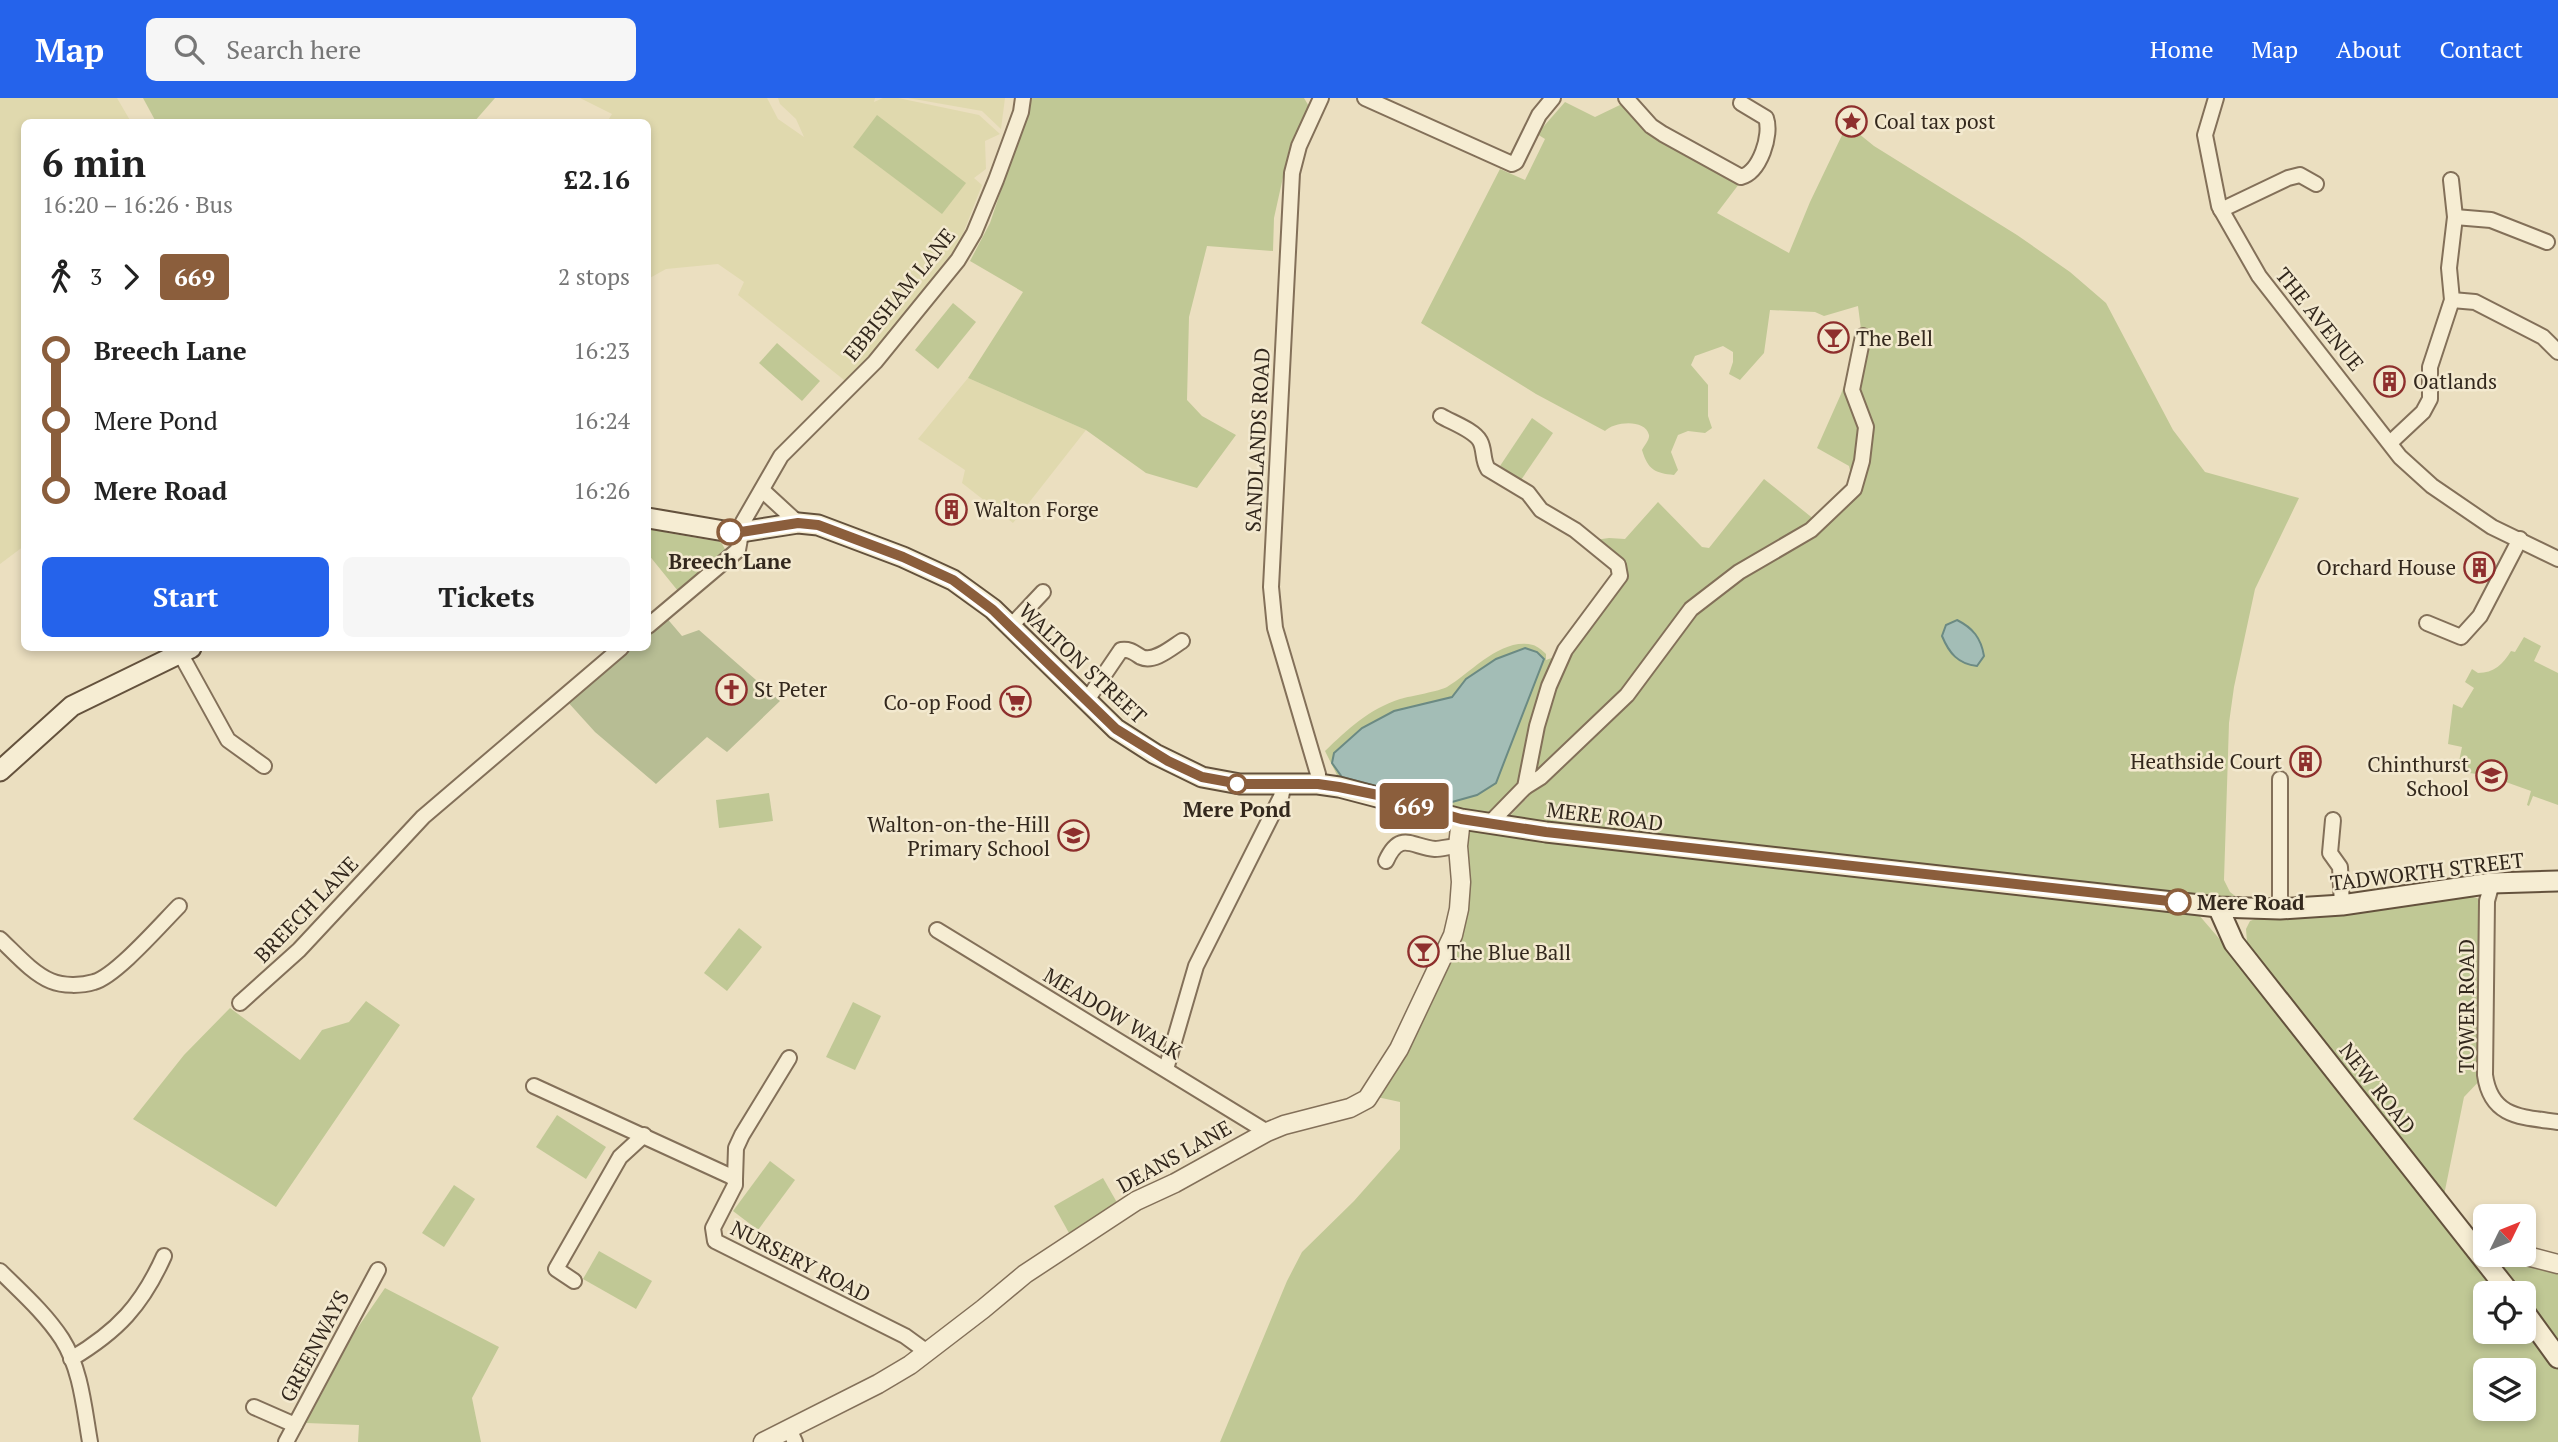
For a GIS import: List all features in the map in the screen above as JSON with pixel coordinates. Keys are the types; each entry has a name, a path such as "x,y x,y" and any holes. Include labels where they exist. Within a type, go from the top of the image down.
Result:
{"main road":[{"name":"WALTON STREET","path":"651,519 716,531 741,532 798,523 818,525 903,557 953,580 983,601 1011,626 1116,729 1181,768 1219,782 1318,784 1378,795 1461,819 1489,824"},
{"path":"0,771 72,706 183,651"},
{"name":"MERE ROAD","path":"1489,824 2218,907"},
{"name":"TADWORTH STREET","path":"2218,907 2280,909 2342,905 2492,883 2558,881"},
{"name":"NEW ROAD","path":"2218,907 2234,943 2473,1239"},
{"path":"2536,1328 2558,1358"}],"street":[{"name":"EBBISHAM LANE","path":"741,532 743,522 781,456 875,362 958,260 974,233 996,180 1021,112 1023,98"},
{"name":"SANDLANDS ROAD","path":"1318,784 1318,774 1275,628 1271,587 1292,173 1299,146 1321,98"},
{"path":"1364,98 1508,164 1516,162 1539,115 1553,98"},
{"path":"1626,98 1651,126 1741,177 1751,173 1766,145 1768,124 1766,118 1741,103"},
{"name":"THE AVENUE","path":"2216,98 2205,135 2221,211 2259,276 2391,442 2400,457 2432,486 2492,527 2558,559"},
{"path":"2221,211 2288,178 2300,175 2316,184"},
{"path":"2391,442 2423,412 2430,399 2430,366 2452,300 2449,268 2455,217 2451,180"},
{"path":"2455,217 2491,220 2547,242"},
{"path":"2452,300 2474,302 2543,337 2558,352"},
{"path":"1489,824 1525,787 1541,777 1627,695 1692,609 1739,572 1811,530 1854,489 1862,461 1866,427 1853,390 1863,337"},
{"path":"1441,416 1476,436 1481,443 1484,463 1488,469 1528,493 1541,510 1575,530 1618,565 1621,571 1565,650 1554,674 1537,726 1525,787"},
{"path":"762,490 798,523"},
{"path":"651,623 738,550 741,532"},
{"path":"2427,623 2461,637 2480,616 2520,539"},
{"path":"1011,626 1043,592"},
{"path":"1087,700 1121,650 1129,649 1145,659 1154,658 1182,641"},
{"path":"185,651 229,740 264,766"},
{"name":"BREECH LANE","path":"240,1003 299,950 423,817 617,651"},
{"path":"2280,779 2280,909"},
{"path":"1166,1069 1196,966 1271,818 1284,783"},
{"name":"DEANS LANE","path":"762,1442 792,1436 878,1384 927,1352 1025,1273 1157,1189 1175,1183 1267,1132 1350,1108 1364,1101 1374,1090 1408,1031 1453,935 1461,882 1458,846 1461,819"},
{"path":"2333,820 2330,853 2340,867 2342,905"},
{"path":"1387,861 1395,846 1401,843 1438,849 1458,846"},
{"name":"TOWER ROAD","path":"2492,883 2487,901 2487,1089 2493,1101 2505,1111 2558,1122"},
{"path":"0,939 28,965 51,981 73,985 96,982 115,968 179,906"},
{"name":"MEADOW WALK","path":"937,930 1267,1132"},
{"name":"NURSERY ROAD","path":"789,1058 736,1148 735,1185 713,1228 715,1241 905,1336 927,1352"},
{"path":"534,1086 735,1179"},
{"path":"574,1280 556,1269 620,1157 644,1135"},
{"path":"71,1359 105,1338 120,1324 152,1282 164,1256"},
{"path":"2536,1258 2558,1264"},
{"name":"GREENWAYS","path":"286,1442 378,1270"},
{"path":"0,1271 47,1320 62,1340 79,1381 90,1442"},
{"path":"254,1407 295,1425"}],"shaded area":[{"path":"0,98 117,98 129,119 21,119 21,548 0,564"},
{"path":"580,98 767,98 778,119 804,137 796,119 780,104 778,98 875,98 874,102 883,98 898,98 979,115 1000,134 985,141 986,169 974,178 982,185 959,244 849,384 738,295 744,282 718,264 666,269 651,277 651,119 609,119 612,114"},
{"path":"908,98 1005,98 1001,129 982,111"},
{"path":"968,378 1086,430 1013,523 962,483 965,470 918,439"}],"green space":[{"path":"143,98 495,98 477,119 154,119"},
{"path":"1032,98 1304,98 1310,108 1289,150 1274,218 1273,251 1207,246 1189,317 1187,400 1202,416 1236,435 1197,488 1146,473 1086,430 968,378 1023,292 970,261 990,223"},
{"path":"1565,102 1595,117 1622,104 1666,143 1739,184 1717,213 1789,253 1844,131 1853,129 1874,146 2017,235 2070,272 2106,303 2173,430 2205,472 2299,498 2255,589 2234,687 2229,723 2224,880 2230,892 2239,899 2223,900 1506,820 1528,797 1525,758 1516,787 1493,810 1481,815 1338,777 1325,751 1378,708 1400,699 1447,687 1487,658 1509,646 1535,646 1546,654 1546,660 1568,652 1620,583 1625,565 1595,540 1625,539 1658,502 1702,547 1709,548 1764,479 1815,520 1854,489 1849,466 1817,448 1862,337 1858,306 1824,316 1815,312 1770,310 1764,353 1740,380 1729,374 1733,352 1723,346 1695,356 1691,365 1708,385 1708,416 1712,428 1705,433 1688,431 1678,435 1671,452 1678,470 1674,475 1657,471 1647,462 1642,450 1649,435 1642,426 1628,423 1615,425 1605,431 1536,394 1421,323 1500,169 1525,180 1545,139 1537,134"},
{"path":"877,115 966,183 942,214 853,147"},
{"path":"953,303 976,322 938,369 915,350"},
{"path":"777,343 820,381 802,401 759,363"},
{"path":"1532,418 1553,433 1521,480 1500,466"},
{"path":"651,527 668,533 721,542 726,551 678,591 651,558"},
{"path":"665,616 682,636 699,630 780,701 727,752 707,737 656,784 595,732 566,700 624,651 651,651 651,628"},
{"path":"2524,637 2541,646 2534,661 2558,673 2558,805 2533,796 2529,806 2527,805 2531,791 2489,776 2457,771 2462,747 2448,744 2453,704 2462,708 2474,688 2465,682 2472,669 2484,673 2493,669 2501,664 2511,651 2515,652"},
{"path":"769,793 773,821 719,828 716,800"},
{"path":"1471,829 2198,914 2229,950 2247,942 2246,929 2250,921 2258,918 2294,918 2466,895 2487,901 2485,1075 2464,1097 2442,1205 2473,1241 2473,1267 2536,1267 2536,1258 2558,1264 2558,1442 1220,1442 1287,1281 1302,1252 1354,1201 1400,1149 1400,1102 1377,1097 1467,881 1467,832"},
{"path":"739,928 762,947 727,991 704,973"},
{"path":"366,1001 400,1025 276,1207 133,1119 184,1055 230,1008 300,1060 322,1030 349,1022"},
{"path":"853,1002 881,1016 855,1070 826,1057"},
{"path":"557,1115 606,1147 586,1179 536,1147"},
{"path":"770,1161 795,1180 758,1230 733,1211"},
{"path":"1103,1178 1119,1206 1069,1233 1054,1206"},
{"path":"454,1185 475,1199 444,1247 422,1233"},
{"path":"599,1251 652,1281 636,1309 583,1279"},
{"path":"385,1288 499,1347 472,1398 481,1442 358,1442 359,1425 306,1423 354,1333"}],"water":[{"path":"1957,620 1972,630 1981,644 1984,656 1977,666 1955,657 1942,636 1946,625"},
{"name":"Mere Pond","path":"1525,648 1537,652 1544,659 1496,783 1477,795 1445,804 1342,777 1332,763 1334,753 1362,728 1394,711 1452,697 1466,679 1496,659"}],"bus line":[{"name":"669","path":"730,532 798,523 818,525 903,557 953,580 993,610 1054,666 1116,729 1133,742 1181,768 1219,782 1318,784 1378,795 1461,819 1546,832 2178,902"}],"place":[{"name":"Coal tax post","path":"1851,121"},
{"name":"The Bell","path":"1833,338"},
{"name":"Oatlands","path":"2390,381"},
{"name":"Walton Forge","path":"951,509"},
{"name":"Breech Lane","path":"730,532"},
{"name":"Orchard House","path":"2479,567"},
{"name":"St Peter","path":"731,689"},
{"name":"Co-op Food","path":"1015,702"},
{"name":"Heathside Court","path":"2305,761"},
{"name":"Chinthurst School","path":"2492,776"},
{"name":"Mere Pond","path":"1237,784"},
{"name":"Walton-on-the-Hill Primary School","path":"1073,836"},
{"name":"Mere Road","path":"2178,902"},
{"name":"The Blue Ball","path":"1424,952"}]}
